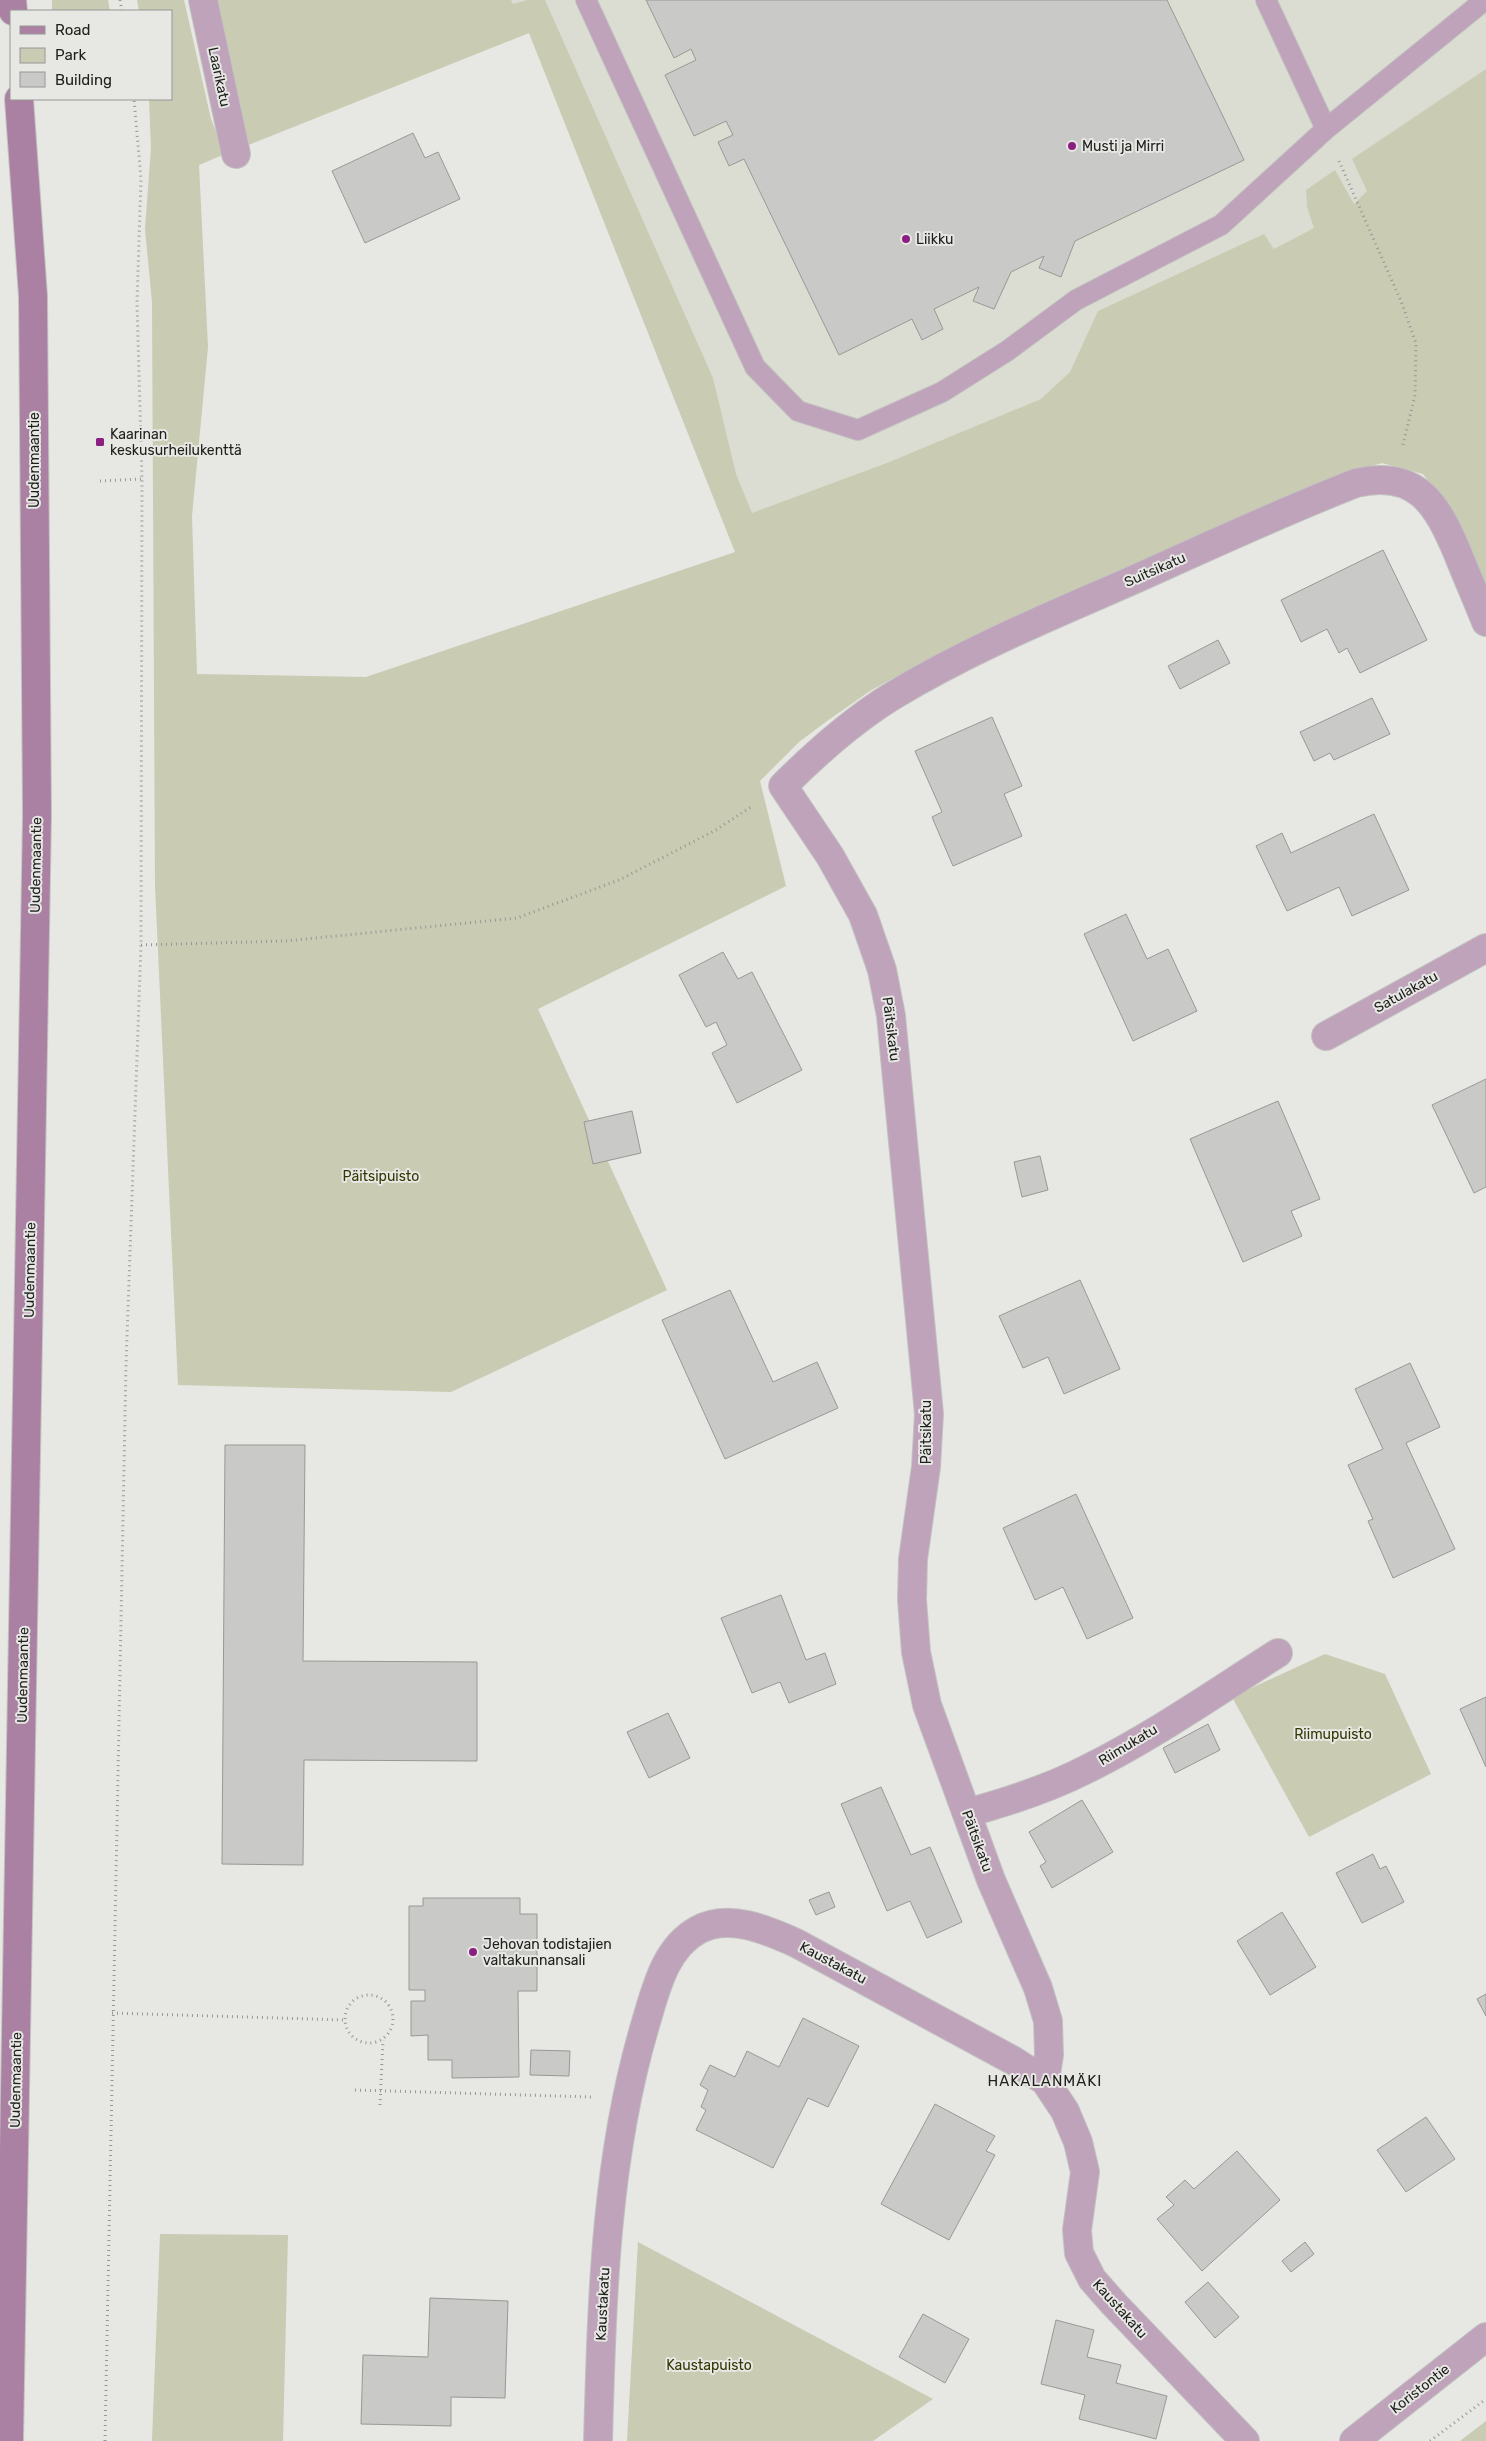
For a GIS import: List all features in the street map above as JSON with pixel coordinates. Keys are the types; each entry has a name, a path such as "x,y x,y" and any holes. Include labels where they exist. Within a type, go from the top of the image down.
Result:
{"main road":[{"name":"Uudenmaantie","path":"9,2441 37,815 33,296 19,100"}],"street":[{"name":"Laarikatu","path":"203,0 236,154"},
{"name":"Suitsikatu","path":"783,786 822,747 893,695 1011,634 1356,483 1374,478 1398,481 1417,488 1434,505 1446,525 1486,622"},
{"name":"Päitsikatu","path":"783,786 830,856 863,915 882,970 891,1016 928,1414 926,1467 913,1559 912,1600 916,1652 926,1705 991,1880 1038,1988 1048,2021 1049,2055 1044,2082"},
{"name":"Satulakatu","path":"1326,1036 1486,948"},
{"name":"Riimukatu","path":"966,1814 1021,1797 1084,1771 1134,1743 1278,1653"},
{"name":"Kaustakatu","path":"598,2441 601,2309 608,2219 618,2138 635,2058 666,1963 680,1944 699,1929 722,1923 746,1925 770,1931 796,1943 1014,2061 1044,2082 1065,2111 1078,2142 1085,2172 1077,2230 1079,2253 1092,2279 1245,2441"},
{"name":"Koristontie","path":"1354,2441 1486,2336"}],"lane":[{"path":"586,0 755,367 798,411 858,430 942,392 1007,351 1076,300 1221,225 1326,129 1485,0"},
{"path":"1266,0 1326,129"}],"path":[{"path":"106,2441 112,2013 126,1365 140,945 142,479 138,303 141,179 134,100"},
{"path":"1326,129 1401,301 1416,343 1415,395 1403,448 1417,488"},
{"path":"100,481 142,479"},
{"path":"140,945 285,941 517,918 619,880 716,830 783,786"},
{"path":"368,1995 380,1998 390,2006 394,2018 392,2030 383,2040 370,2044 358,2041 349,2033 345,2020 347,2008 356,1999 368,1995"},
{"path":"112,2013 345,2020"},
{"path":"380,2105 383,2040"},
{"path":"355,2090 626,2099"},
{"path":"1430,2441 1486,2399"}],"shaded area":[{"path":"281,0 1486,0 1486,112 1353,204 1117,417 735,552 529,33 327,113"}],"green space":[{"path":"52,0 108,0 110,10 52,10"},
{"name":"Päitsipuisto","path":"137,0 184,0 211,119 225,154 199,165 208,347 192,516 197,674 366,677 735,552 529,33 246,146 214,0 511,0 513,4 527,0 545,0 713,378 736,474 752,513 887,463 1041,399 1070,372 1098,311 1264,234 1274,249 1314,228 1307,207 1306,190 1335,170 1354,204 1367,191 1352,159 1486,69 1486,589 1445,502 1423,474 1382,463 1311,487 988,629 870,691 799,742 760,781 786,886 538,1009 667,1290 451,1392 178,1385 155,886 152,302 145,229 151,148 149,100 172,100 172,10 139,10"},
{"name":"Riimupuisto","path":"1325,1654 1385,1674 1431,1774 1309,1837 1232,1697"},
{"path":"160,2234 288,2235 283,2441 152,2441"},
{"name":"Kaustapuisto","path":"638,2242 933,2399 873,2441 627,2441"},
{"path":"1486,2421 1486,2441 1460,2441"}],"building":[{"path":"646,0 1167,0 1244,160 1075,241 1061,277 1039,268 1044,256 1011,272 994,309 973,301 979,287 934,309 943,329 922,340 912,319 839,355 744,159 729,166 718,142 733,135 726,121 694,136 665,75 696,60 691,49 674,58"},
{"path":"413,133 425,158 438,152 460,199 365,243 332,171"},
{"path":"1383,550 1427,640 1360,673 1347,648 1339,653 1327,629 1301,642 1281,600"},
{"path":"1218,640 1230,663 1180,689 1168,666"},
{"path":"1372,698 1390,734 1334,760 1330,753 1314,761 1300,732"},
{"path":"992,717 1022,786 1004,794 1022,836 953,866 932,817 942,812 915,751"},
{"path":"1374,814 1409,890 1352,916 1339,887 1287,911 1256,846 1282,833 1291,853"},
{"path":"1126,914 1147,959 1168,949 1197,1011 1133,1041 1084,934"},
{"path":"723,952 738,979 752,972 802,1070 737,1103 712,1053 727,1045 716,1022 706,1027 679,975"},
{"path":"1486,1079 1486,1187 1474,1193 1432,1105"},
{"path":"1278,1101 1320,1199 1291,1211 1302,1236 1243,1262 1190,1139"},
{"path":"632,1111 641,1153 593,1164 584,1122"},
{"path":"1040,1156 1048,1190 1022,1197 1014,1162"},
{"path":"1080,1280 1120,1369 1064,1394 1048,1357 1023,1368 999,1316"},
{"path":"730,1290 773,1382 817,1362 838,1408 725,1459 662,1320"},
{"path":"1410,1363 1440,1427 1406,1443 1455,1549 1393,1578 1368,1521 1373,1519 1348,1465 1383,1449 1355,1389"},
{"path":"225,1445 305,1445 303,1661 477,1662 477,1761 304,1760 303,1865 222,1864"},
{"path":"1076,1494 1133,1618 1087,1639 1063,1587 1035,1600 1003,1528"},
{"path":"781,1595 806,1660 825,1653 836,1684 789,1703 780,1682 752,1693 721,1618"},
{"path":"1486,1697 1486,1767 1460,1709"},
{"path":"668,1713 690,1758 649,1778 627,1732"},
{"path":"1208,1724 1220,1750 1175,1773 1163,1748"},
{"path":"881,1787 911,1855 930,1847 962,1922 927,1938 910,1901 887,1911 841,1804"},
{"path":"1082,1800 1113,1852 1052,1888 1040,1866 1046,1862 1029,1832"},
{"path":"1373,1854 1380,1869 1386,1866 1404,1902 1362,1923 1336,1873"},
{"path":"829,1892 835,1907 816,1915 809,1900"},
{"name":"Jehovan todistajien valtakunnansali","path":"423,1898 520,1898 520,1914 537,1914 537,1991 518,1991 519,2077 452,2078 452,2060 428,2060 428,2035 411,2036 411,2001 425,2001 425,1990 409,1990 409,1906 423,1906"},
{"path":"1282,1912 1316,1967 1270,1995 1237,1941"},
{"path":"1486,1994 1486,2016 1477,1999"},
{"path":"803,2018 859,2046 828,2107 808,2098 773,2168 696,2130 706,2110 701,2107 708,2090 700,2085 710,2065 735,2077 747,2051 779,2067"},
{"path":"531,2050 570,2051 569,2076 530,2075"},
{"path":"935,2104 995,2136 986,2151 995,2155 949,2240 881,2204"},
{"path":"1426,2117 1455,2159 1406,2192 1377,2150"},
{"path":"1237,2151 1280,2200 1202,2271 1157,2219 1174,2205 1166,2197 1185,2180 1194,2189"},
{"path":"1305,2242 1314,2254 1291,2272 1282,2261"},
{"path":"1208,2282 1239,2317 1215,2338 1185,2302"},
{"path":"430,2298 508,2301 505,2398 451,2397 451,2426 361,2424 363,2355 428,2357"},
{"path":"923,2314 969,2339 945,2383 899,2357"},
{"path":"1056,2320 1094,2330 1087,2357 1121,2365 1116,2383 1167,2396 1156,2439 1079,2419 1085,2395 1041,2384"}],"place":[{"name":"Musti ja Mirri","path":"1072,146"},
{"name":"Liikku","path":"906,239"},
{"name":"Kaarinan keskusurheilukenttä","path":"100,442"},
{"name":"Jehovan todistajien valtakunnansali","path":"473,1952"}],"district":[{"name":"HAKALANMÄKI","path":"1045,2081"}]}
